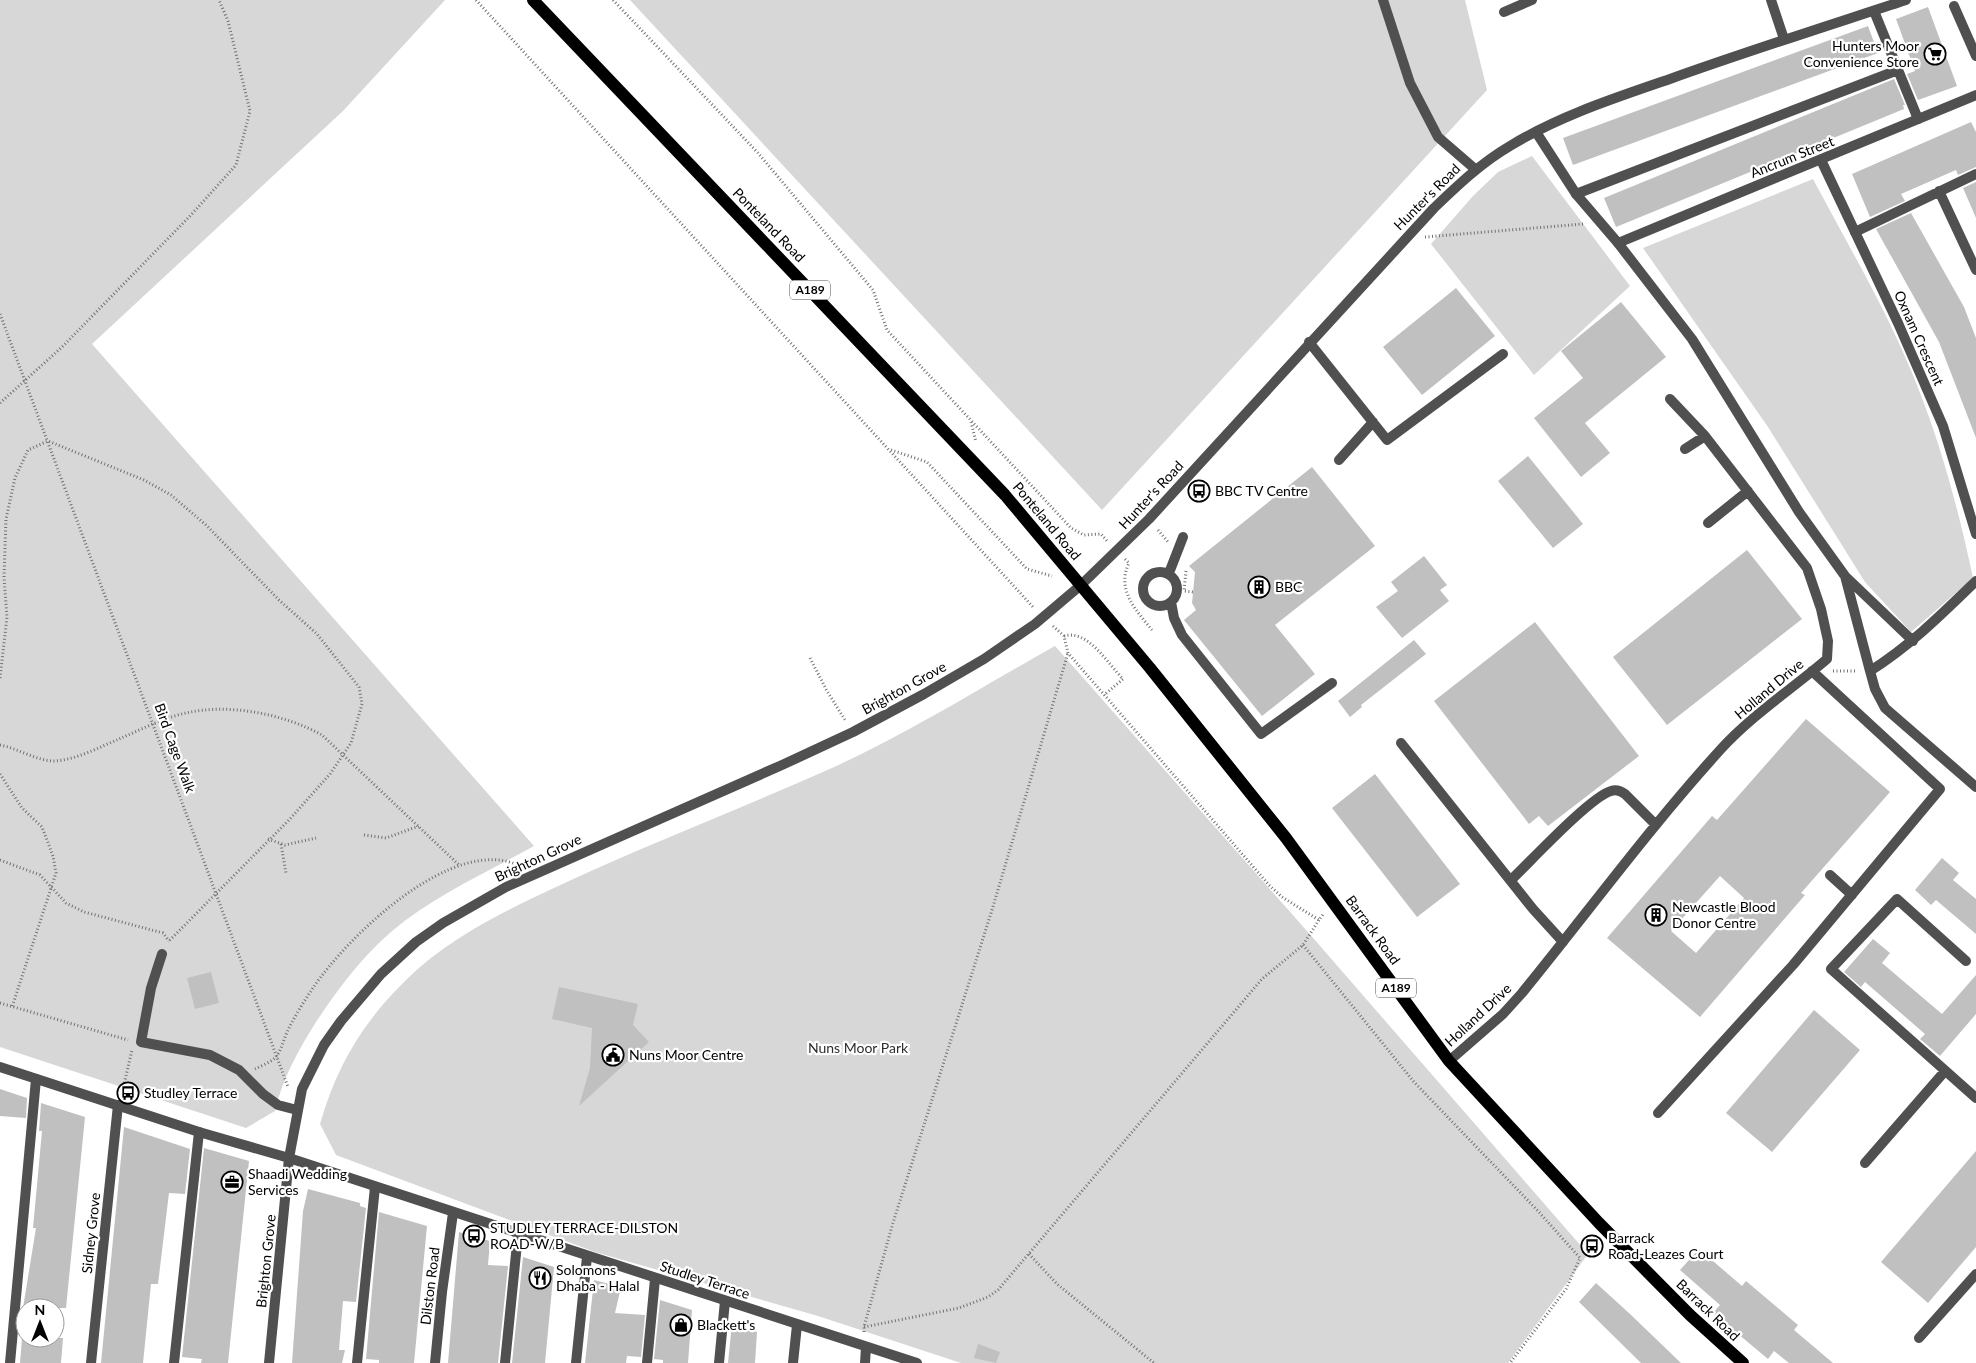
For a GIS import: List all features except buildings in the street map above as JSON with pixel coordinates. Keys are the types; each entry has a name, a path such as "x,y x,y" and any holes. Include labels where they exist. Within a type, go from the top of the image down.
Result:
{"main road":[{"name":"Ponteland Road","path":"533,0 1005,495 1081,585"},
{"name":"Barrack Road","path":"1081,585 1286,838 1334,901 1449,1061 1599,1223 1690,1315 1743,1363"}],"street":[{"path":"1383,0 1410,83 1438,138 1475,169"},
{"path":"1504,12 1532,0"},
{"path":"1771,0 1784,39"},
{"name":"Hunter's Road","path":"1081,585 1155,512 1404,239 1475,169 1510,146 1581,111 1878,6 1906,0"},
{"path":"1878,6 1898,70 1918,119"},
{"path":"1954,6 1976,56"},
{"path":"1576,194 1898,70"},
{"name":"Ancrum Street","path":"1618,243 1976,96"},
{"path":"1536,132 1576,194 1618,243 1692,340 1799,512 1845,576 1913,641"},
{"name":"Oxnam Crescent","path":"1821,160 1913,355 1943,426 1976,534"},
{"path":"1855,232 1976,174"},
{"path":"1939,191 1976,270"},
{"path":"1309,342 1387,440 1503,354"},
{"name":"Holland Drive","path":"1449,1061 1503,1014 1656,825 1722,748 1770,703 1827,659 1828,641 1821,608 1807,568 1705,436 1670,399"},
{"path":"1339,460 1373,422"},
{"path":"1686,450 1705,436"},
{"path":"1708,524 1748,491"},
{"path":"1169,573 1183,537"},
{"path":"1172,602 1161,606 1150,604 1143,596 1142,584 1148,575 1158,571 1169,573 1176,582 1177,593 1172,602 1174,618 1182,635 1261,734 1332,683"},
{"path":"1845,576 1875,689 1885,708 1976,787"},
{"path":"1870,671 1913,641 1976,581"},
{"name":"Brighton Grove","path":"269,1363 289,1158 297,1110 312,1067 324,1045 341,1021 381,974 416,942 443,923 506,887 782,765 853,732 924,694 984,659 1043,617 1081,585"},
{"path":"1658,1113 1793,965 1940,789 1812,671"},
{"path":"1401,743 1563,942"},
{"path":"1511,880 1581,813 1609,791 1621,790 1656,825"},
{"path":"1830,874 1852,895"},
{"path":"1966,961 1897,899 1831,969 1976,1098"},
{"path":"162,954 151,988 141,1042 210,1055 243,1074 263,1094 278,1104 297,1110"},
{"name":"Studley Terrace","path":"0,1067 199,1132 289,1158 797,1326 917,1363"},
{"path":"1865,1162 1945,1071"},
{"path":"10,1363 36,1079"},
{"name":"Sidney Grove","path":"91,1363 118,1105"},
{"path":"174,1363 199,1132"},
{"path":"357,1363 375,1187"},
{"name":"Dilston Road","path":"435,1363 442,1292 453,1213"},
{"path":"505,1363 518,1234"},
{"path":"576,1363 587,1257"},
{"path":"1919,1338 1976,1274"},
{"path":"647,1363 655,1279"},
{"path":"719,1363 725,1301"},
{"path":"793,1363 797,1326"},
{"path":"865,1363 866,1347"}],"path":[{"path":"0,403 75,333 191,215 236,164 250,111 228,21 219,0"},
{"path":"476,0 890,450 1023,598 1064,636 1068,653 1269,885 1282,897 1319,920"},
{"path":"613,0 758,153 873,290 887,330 952,401 1071,528 1084,535 1101,534 1129,562 1125,582 1128,596 1152,630"},
{"path":"1404,239 1601,222"},
{"name":"Bird Cage Walk","path":"0,314 297,1110"},
{"path":"0,678 7,617 4,578 6,519 15,478 28,450 48,441 144,480 171,495 206,525 279,600 317,634 359,687 362,704 351,743 330,774 289,820 268,839 169,941 162,954"},
{"path":"890,450 927,462 1027,569 1054,577"},
{"path":"1064,636 1082,636 1122,680 1104,695"},
{"path":"866,1347 864,1327 892,1226 992,910 1068,653"},
{"path":"810,658 827,691 853,732"},
{"path":"1812,671 1870,671"},
{"path":"0,745 53,761 88,752 186,712 220,710 258,713 307,727 322,735 458,865"},
{"path":"0,774 22,808 42,827 53,856 56,873 12,1006"},
{"path":"364,835 386,838 419,826"},
{"path":"268,839 282,844 316,838"},
{"path":"282,844 286,873"},
{"path":"243,1074 276,1057 289,1028 313,988 346,945 391,906 458,865 496,858 517,864 535,874"},
{"path":"0,860 27,868 40,876 52,885 66,903 84,912 163,933 169,941"},
{"path":"864,1327 975,1304 998,1290 1262,980 1303,945 1334,901"},
{"path":"1303,945 1414,1082 1538,1211 1580,1258 1566,1289 1510,1363"},
{"path":"0,1003 121,1040 135,1041 118,1105"},
{"path":"1028,1254 1057,1284 1154,1363"}],"green space":[{"path":"0,0 445,0 343,111 92,344 534,846 424,907 380,942 351,974 316,1022 292,1065 282,1087 275,1111 246,1128 0,1047"},
{"path":"630,0 1465,0 1487,90 1102,510"},
{"path":"1532,156 1630,286 1534,375 1431,244 1473,196 1498,172"},
{"path":"1813,179 1894,332 1917,385 1949,480 1973,578 1911,632 1865,582 1768,427 1643,248"},
{"name":"Nuns Moor Park","path":"1055,646 1314,939 1588,1254 1508,1363 961,1363 818,1316 595,1252 336,1155 320,1124 343,1064 365,1028 391,995 443,949 484,923 548,891 861,754 917,725"}],"place":[{"name":"Hunters Moor Convenience Store","path":"1935,54"},
{"name":"BBC TV Centre","path":"1199,491"},
{"name":"BBC","path":"1259,587"},
{"name":"Newcastle Blood Donor Centre","path":"1656,915"},
{"name":"Nuns Moor Centre","path":"613,1055"},
{"name":"Studley Terrace","path":"128,1093"},
{"name":"Shaadi Wedding Services","path":"232,1182"},
{"name":"STUDLEY TERRACE-DILSTON ROAD-W/B","path":"474,1236"},
{"name":"Barrack Road-Leazes Court","path":"1592,1246"},
{"name":"Solomons Dhaba - Halal","path":"540,1278"},
{"name":"Blackett's","path":"681,1325"}]}
